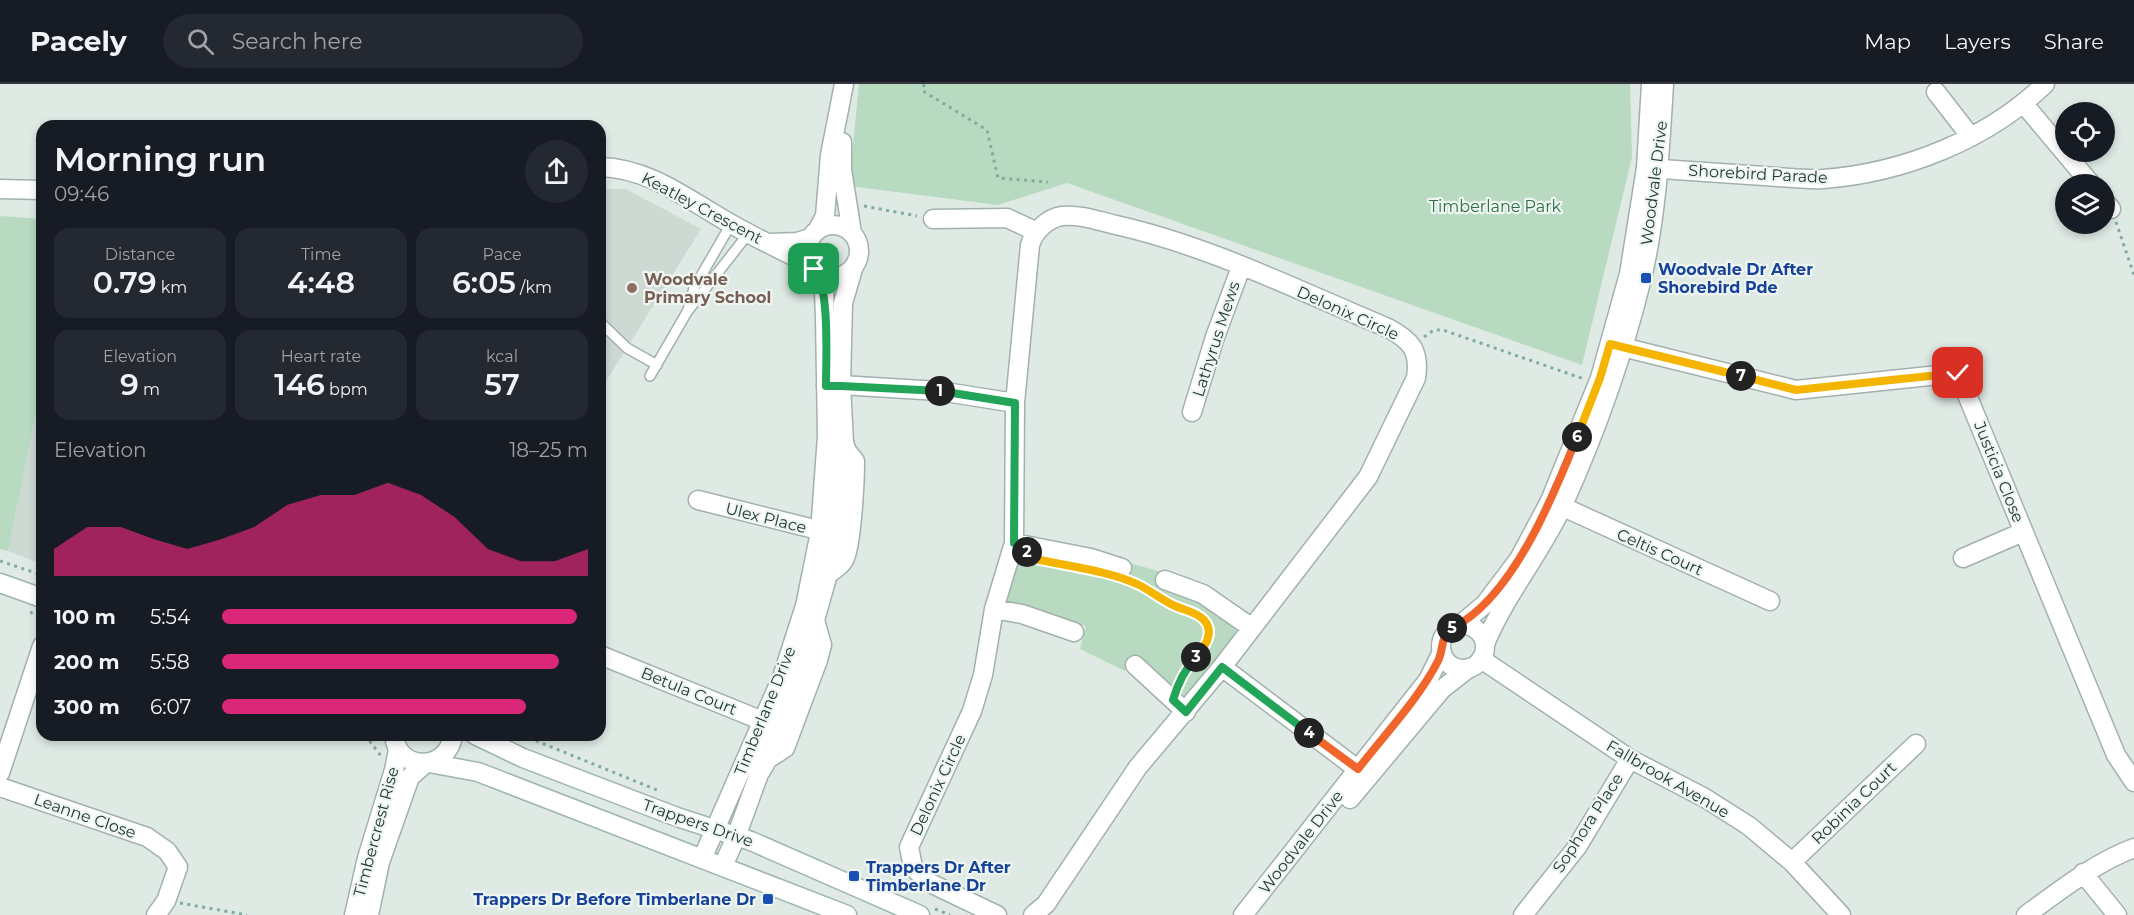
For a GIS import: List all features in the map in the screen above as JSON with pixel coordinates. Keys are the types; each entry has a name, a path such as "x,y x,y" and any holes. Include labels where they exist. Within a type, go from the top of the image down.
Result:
{"street":[{"name":"Woodvale Drive","path":"1651,84 1652,169"},
{"name":"Woodvale Drive","path":"1243,915 1363,773 1442,689 1479,657 1495,620 1530,566 1556,504 1600,378 1616,345 1652,169 1664,84"},
{"name":"Shorebird Parade","path":"1652,169 1821,179 1906,165 1971,137 2023,103 2045,84"},
{"path":"1936,92 1971,137"},
{"path":"843,93 842,170 852,233 859,247 857,262 853,269 840,276 825,276 814,268 807,251 825,216 830,155 843,93"},
{"path":"2023,103 2083,174"},
{"name":"Keatley Crescent","path":"606,168 626,170 646,176 679,192 748,234 814,268"},
{"path":"0,189 36,190"},
{"name":"Delonix Circle","path":"997,915 928,882 913,867 909,847 972,711 983,675 994,609 1014,543 1015,403 1028,257 1032,238 1051,220 1060,216 1086,218 1160,235 1388,328 1406,339 1413,347 1418,367 1416,378 1368,477 1222,667 1179,706 1046,904 1033,915"},
{"path":"933,219 1007,218 1037,232"},
{"path":"814,235 831,226 846,228 852,233"},
{"name":"Keatley Crescent","path":"769,243 797,242 814,235"},
{"name":"Lathyrus Mews","path":"1192,412 1215,337 1241,267"},
{"name":"Timberlane Drive","path":"814,268 824,291 834,386 844,443 847,451 855,460 844,560 828,574"},
{"name":"Timberlane Drive","path":"702,859 770,724 815,620 828,574 826,436 843,303 853,269"},
{"name":"Justicia Close","path":"1616,345 1796,390 1958,373 2078,667 2116,755 2134,782"},
{"path":"834,386 939,391 1015,403"},
{"name":"Timberlane Drive","path":"723,866 760,772 782,677 827,533 844,443"},
{"name":"Ulex Place","path":"698,500 827,533"},
{"name":"Woodvale Drive","path":"1460,625 1485,604 1556,504"},
{"name":"Celtis Court","path":"1556,504 1770,601"},
{"path":"1964,558 2023,532"},
{"path":"1014,543 1091,558 1125,574"},
{"path":"0,570 36,583"},
{"path":"1165,580 1203,594 1252,628"},
{"path":"0,583 36,596"},
{"path":"994,609 1022,614 1074,632"},
{"name":"Timberlane Drive","path":"760,772 768,759 785,748 800,710 822,645 815,620"},
{"path":"1460,625 1474,627 1479,631 1479,657 1455,667 1449,664 1442,652 1443,638 1453,627 1460,625"},
{"name":"Woodvale Drive","path":"1255,915 1363,773 1428,680 1442,652"},
{"name":"Betula Court","path":"606,657 770,724"},
{"name":"Fallbrook Avenue","path":"1479,657 1630,759 1705,798 1749,826 1792,862 1840,915"},
{"path":"0,773 36,664"},
{"path":"1135,665 1179,706"},
{"path":"1222,667 1363,773"},
{"name":"Timbercrest Rise","path":"354,915 367,858 394,770 393,741"},
{"name":"Trappers Drive","path":"394,741 413,762 478,772 847,915"},
{"name":"Timbercrest Rise","path":"369,915 380,862 410,777 427,763 439,759 447,751 451,741"},
{"name":"Trappers Drive","path":"488,741 523,758 677,817 752,841 926,911"},
{"name":"Robinia Court","path":"1792,862 1916,744"},
{"name":"Sophora Place","path":"1523,915 1577,847 1630,759"},
{"name":"Leanne Close","path":"0,787 147,837 167,851 178,867 161,908"},
{"path":"2026,915 2083,873 2134,848"},
{"path":"2083,873 2117,915"}],"lane":[{"path":"687,312 694,288 731,224"},
{"path":"651,376 687,312 748,234"},
{"path":"606,328 627,348 657,365"}],"path":[{"path":"924,84 923,91 987,130 998,178 1048,182"},
{"path":"854,204 933,219"},
{"path":"2115,224 2134,274"},
{"path":"1413,347 1434,330 1443,330 1589,381"},
{"path":"0,561 36,573"},
{"path":"1125,574 1137,584 1175,606 1197,615 1208,627 1208,638 1203,648 1183,673 1179,706"},
{"path":"161,908 247,915"},
{"path":"926,911 950,915"}],"shaded area":[{"name":"Woodvale Primary School","path":"606,189 626,189 701,229 606,381"},
{"path":"36,413 36,562 8,551"}],"green space":[{"name":"Timberlane Park","path":"859,84 1630,84 1632,157 1582,365 1067,183 998,205 849,186"},
{"path":"0,216 36,219 36,413 8,551 0,549"},
{"path":"1024,555 1077,560 1125,576 1130,563 1165,573 1197,600 1233,624 1236,629 1235,635 1192,691 1187,695 1181,694 1136,659 1125,671 1080,649 1086,626 1006,603 1004,598 1018,558"}],"place":[{"name":"Woodvale Dr After Shorebird Pde","path":"1646,278"},
{"name":"Woodvale Primary School","path":"632,288"},
{"name":"Trappers Dr After Timberlane Dr","path":"854,876"},
{"name":"Trappers Dr Before Timberlane Dr","path":"768,899"}],"route":[{"path":"814,269 818,272 824,291 826,386 939,391 1015,403 1014,543 1023,544 1035,559 1112,576 1137,584 1204,620 1208,627 1208,638 1179,680 1173,700 1186,712 1222,667 1358,769 1428,680 1442,652 1441,645 1447,632 1460,625 1485,604 1519,559 1550,501 1577,439 1610,344 1796,390 1958,373"}]}
